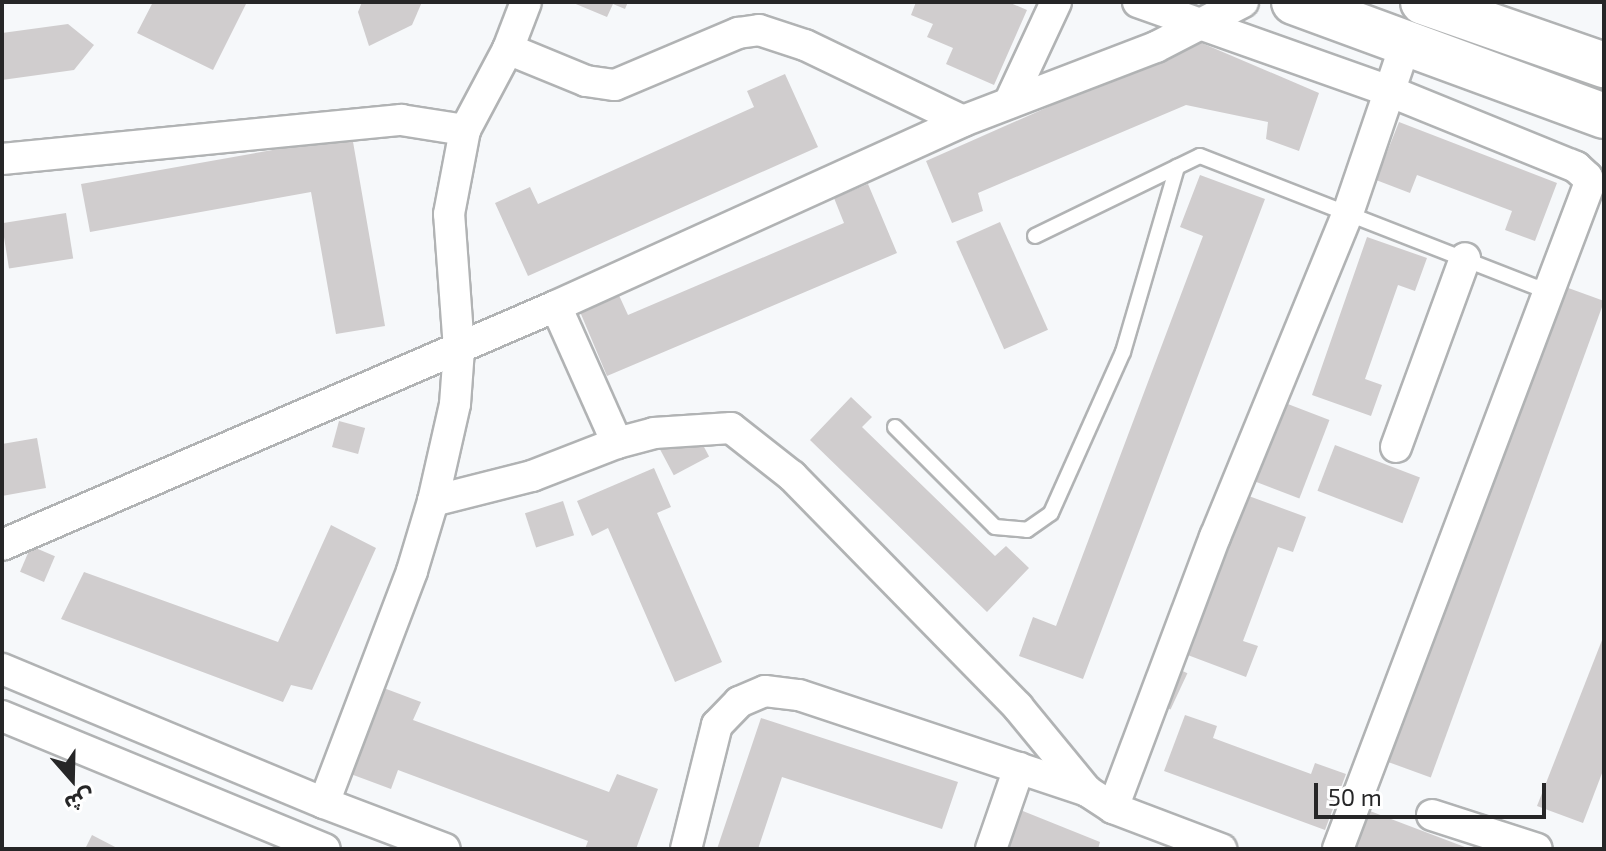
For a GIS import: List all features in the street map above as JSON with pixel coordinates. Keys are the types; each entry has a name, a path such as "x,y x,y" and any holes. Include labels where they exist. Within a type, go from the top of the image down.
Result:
{"main road":[{"path":"1294,2 1604,116"},
{"path":"1423,2 1604,65"}],"street":[{"path":"324,803 412,571 433,501 455,404 459,349 449,214 465,130 508,49 526,2"},
{"path":"1009,103 1056,2"},
{"path":"1138,2 1389,91 1576,167 1587,177 1586,195 1338,849"},
{"path":"2,545 459,349 963,121 1156,47 1243,2"},
{"path":"508,49 586,81 615,85 738,33 759,30 805,45 963,121"},
{"path":"1113,808 1215,537 1348,213 1406,43"},
{"path":"2,159 401,120 465,130"},
{"path":"1396,447 1465,258"},
{"path":"556,306 617,443"},
{"path":"433,501 532,476 617,443 654,433 731,428 792,476 1018,707 1087,791"},
{"path":"2,669 324,803 407,842 445,849"},
{"path":"686,849 717,725 739,702 765,691 799,695 1087,791 1113,808 1221,849"},
{"path":"2,716 311,846"},
{"path":"991,849 1019,768"},
{"path":"1432,815 1537,849"}],"lane":[{"path":"1035,236 1200,156 1549,292"},
{"path":"895,427 995,527 1027,530 1051,513 1123,352 1177,167"}],"building":[{"path":"153,2 247,2 213,70 137,33"},
{"path":"362,2 422,2 412,25 369,46 358,12"},
{"path":"571,2 628,2 625,9 613,4 607,17"},
{"path":"916,2 1008,2 1027,10 994,85 946,64 953,48 927,37 933,24 911,15"},
{"path":"68,24 94,45 74,70 2,80 2,33"},
{"path":"1197,41 1319,93 1299,151 1266,139 1268,122 1186,105 978,193 983,211 952,223 926,161"},
{"path":"785,74 818,147 528,276 495,203 530,187 538,204 754,107 747,91"},
{"path":"1399,122 1557,183 1535,241 1505,230 1512,211 1417,175 1410,193 1376,180"},
{"path":"352,136 385,326 336,334 311,192 90,232 81,184"},
{"path":"1200,175 1265,199 1083,679 1019,656 1033,617 1056,626 1203,236 1180,227"},
{"path":"868,184 897,253 607,376 578,307 617,291 628,315 844,223 834,198"},
{"path":"66,213 73,258 9,269 2,223"},
{"path":"1000,222 1048,330 1004,349 956,242"},
{"path":"1367,237 1427,258 1415,291 1398,285 1365,379 1382,385 1371,416 1312,395"},
{"path":"1560,285 1604,302 1431,777 1387,761"},
{"path":"851,397 872,417 862,427 995,556 1006,546 1029,568 987,612 810,440"},
{"path":"1280,401 1329,420 1299,498 1250,479"},
{"path":"339,421 365,428 358,454 332,447"},
{"path":"695,430 709,456 674,475 660,449"},
{"path":"37,438 46,488 2,496 2,444"},
{"path":"1335,445 1420,478 1402,523 1317,491"},
{"path":"654,468 671,507 657,513 722,662 675,682 608,528 592,536 577,501"},
{"path":"1246,495 1306,517 1293,552 1278,547 1243,641 1258,646 1246,677 1185,654"},
{"path":"563,501 574,535 536,548 525,513"},
{"path":"331,525 376,548 312,690 291,685 283,702 61,619 84,572 278,642"},
{"path":"31,546 55,556 44,582 20,572"},
{"path":"1604,635 1604,768 1583,823 1537,806"},
{"path":"1172,666 1187,673 1171,709 1155,702"},
{"path":"381,687 421,702 413,720 609,792 617,774 658,789 636,849 585,849 588,841 398,770 391,789 348,773"},
{"path":"1185,715 1217,726 1213,738 1311,774 1315,763 1346,774 1325,830 1164,771"},
{"path":"761,718 958,782 942,829 782,777 758,849 717,849"},
{"path":"1013,807 1100,842 1098,849 999,849"},
{"path":"1370,811 1470,849 1355,849"},
{"path":"92,835 119,849 85,849"}]}
